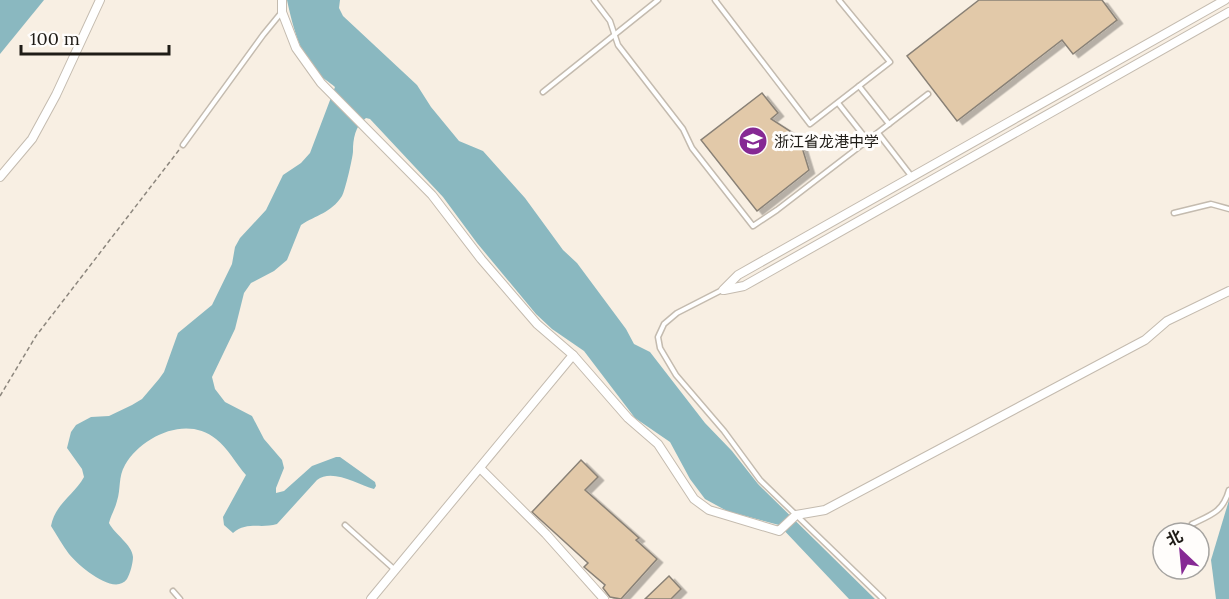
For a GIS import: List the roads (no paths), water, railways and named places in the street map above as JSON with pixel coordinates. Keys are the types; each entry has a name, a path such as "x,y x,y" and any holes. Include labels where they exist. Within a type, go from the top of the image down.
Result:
{"street":[{"path":"0,177 32,139 56,95 100,0"},
{"path":"282,0 282,12 296,48 312,71 432,195 481,259 533,319 573,355 628,418 658,444 692,496 709,510 779,531 796,515 825,510 1145,340 1167,321 1229,291"},
{"path":"723,290 738,275 1225,0"},
{"path":"723,290 744,286 1229,12"},
{"path":"371,599 573,355"},
{"path":"480,468 546,534 604,599"}],"lane":[{"path":"594,0 610,21 618,45 683,129 692,148 753,226 928,94"},
{"path":"543,92 658,0"},
{"path":"715,0 810,124 890,62 839,0"},
{"path":"183,145 282,12"},
{"path":"859,86 889,124"},
{"path":"838,103 868,141"},
{"path":"878,133 912,177"},
{"path":"1174,213 1211,204 1229,209"},
{"path":"723,290 677,313 664,324 659,332 658,344 676,375 724,431 760,480 883,599"},
{"path":"1199,521 1216,513 1226,502 1229,490"},
{"path":"345,525 395,570"},
{"path":"173,591 180,599"}],"water":[{"path":"0,0 44,0 0,54"},
{"path":"287,0 340,0 339,8 343,16 417,85 431,107 459,141 483,151 525,198 563,250 577,263 626,329 634,344 650,352 705,423 732,451 758,484 875,599 849,599 779,525 727,511 705,499 690,479 670,442 635,418 584,351 552,329 536,314 477,243 443,197 370,119 366,118 355,133 353,154 342,196 328,210 301,225 287,260 274,271 251,283 244,293 235,329 212,377 215,389 225,402 252,416 264,439 282,460 284,468 276,493 284,491 312,466 336,457 340,457 375,482 374,489 337,476 323,477 317,480 277,524 244,527 233,533 224,525 223,517 246,475 216,439 204,432 179,429 166,432 142,445 125,465 121,474 118,496 109,523 132,552 133,557 127,579 121,584 105,582 88,571 66,551 51,526 56,512 84,477 82,469 67,448 71,432 76,425 91,417 109,416 142,399 164,372 178,333 212,305 232,264 235,247 240,238 266,210 283,175 301,163 310,153 335,87 318,73 305,56 294,28"},
{"path":"1229,500 1229,599 1216,599 1211,560"}],"place":[{"name":"浙江省龙港中学","path":"753,141"}]}
